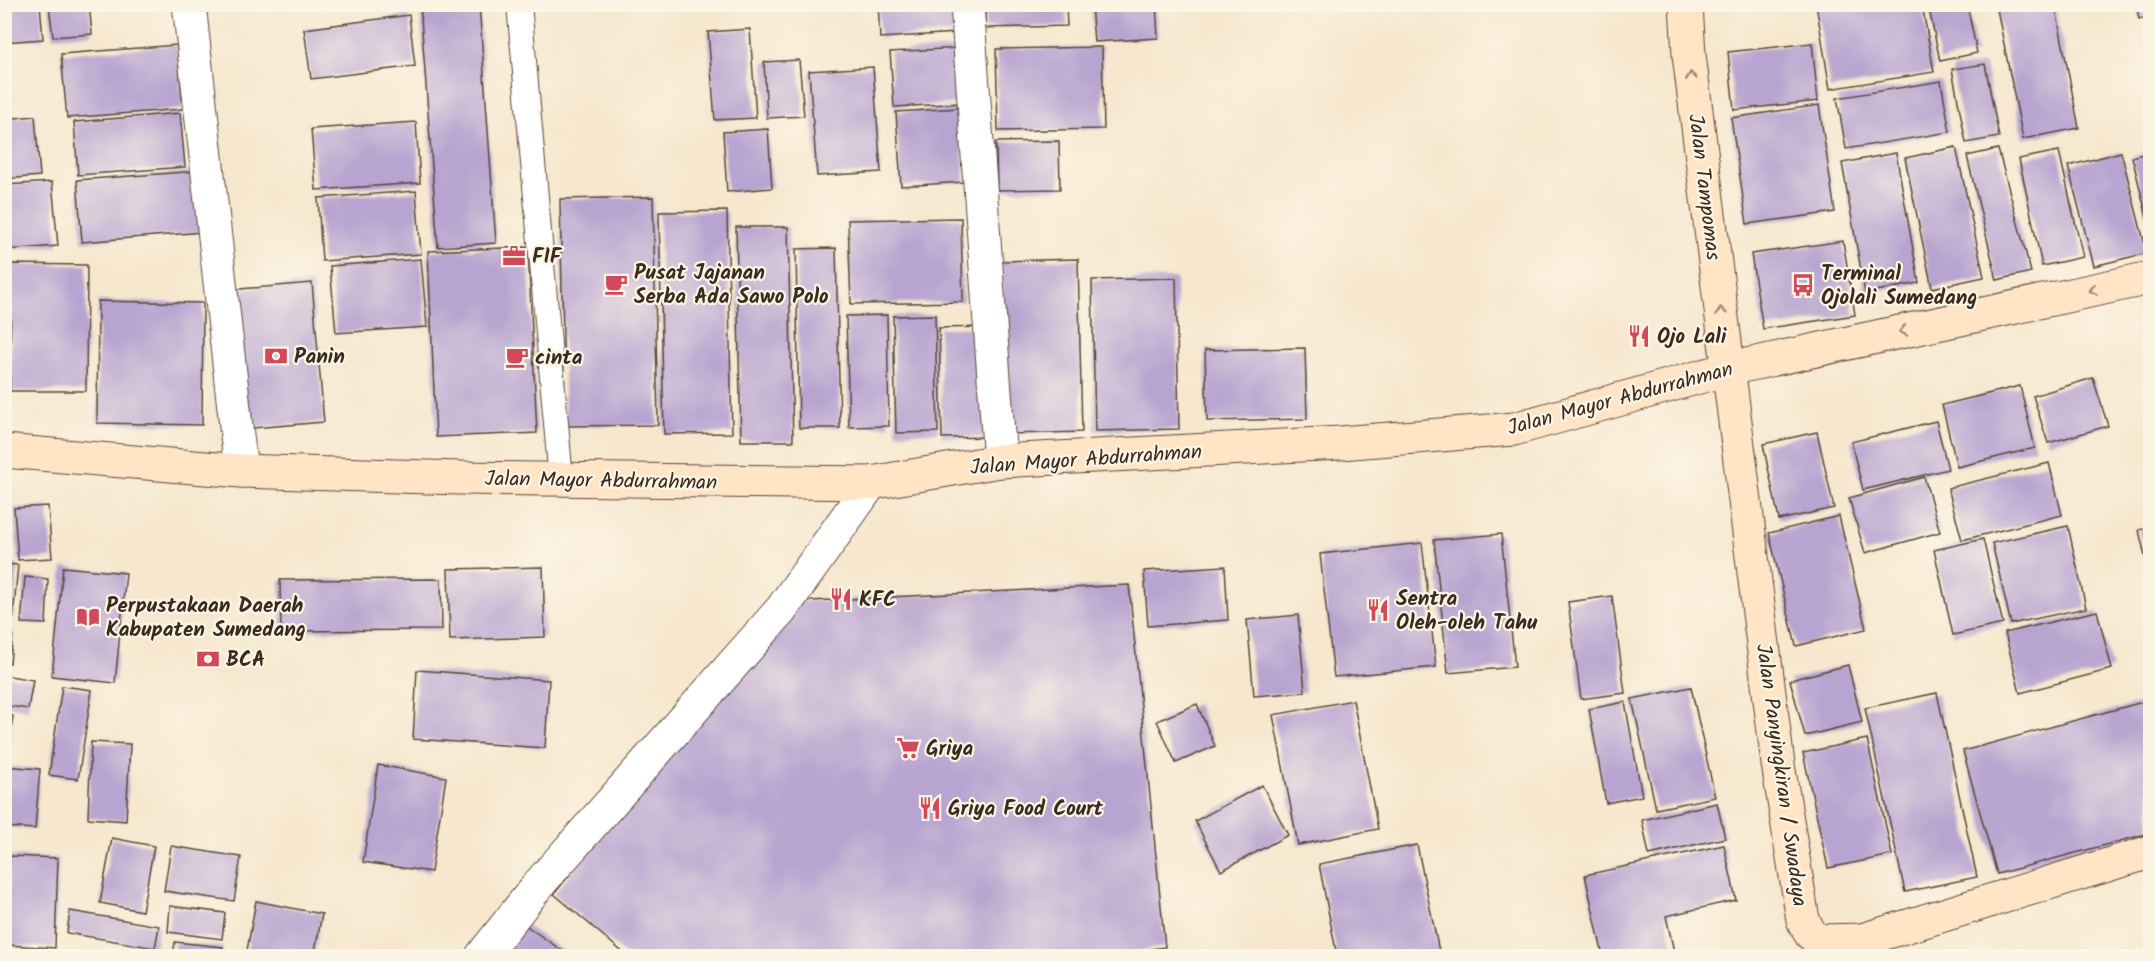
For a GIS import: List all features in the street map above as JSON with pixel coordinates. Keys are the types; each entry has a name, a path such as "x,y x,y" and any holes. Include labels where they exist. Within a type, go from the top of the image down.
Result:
{"main road":[{"name":"Jalan Tampomas","path":"1686,4 1689,55 1728,369"},
{"name":"Jalan Mayor Abdurrahman","path":"4,451 241,471 561,480 871,483 1000,461 1340,443 1514,429 1728,369 2151,278"},
{"name":"Jalan Panyingkiran / Swadaya","path":"1728,369 1778,764 1803,920 1810,933 1819,941 1857,948 2151,852"}],"street":[{"path":"189,4 241,471"},
{"path":"967,4 1000,461"},
{"path":"482,957 539,884 781,610 871,483"}],"lane":[{"path":"519,4 561,480"}],"building":[{"path":"4,4 40,4 43,39 4,42"},
{"path":"89,4 92,34 53,37 49,6"},
{"path":"215,4 257,4 258,6 216,11"},
{"path":"420,4 479,4 496,243 438,247"},
{"path":"878,4 954,4 956,33 880,38"},
{"path":"1091,4 1156,4 1158,38 1094,42"},
{"path":"1816,4 1922,4 1934,72 1830,89"},
{"path":"1928,4 1967,4 1977,53 1940,61"},
{"path":"1996,4 2055,4 2079,128 2023,139"},
{"path":"2136,4 2150,4 2150,17 2139,19"},
{"path":"985,5 1066,5 1067,26 985,28"},
{"path":"409,15 415,66 311,79 304,29"},
{"path":"750,29 756,118 715,120 708,32"},
{"path":"1812,43 1818,101 1734,110 1728,52"},
{"path":"177,45 183,109 67,118 61,54"},
{"path":"1102,47 1104,129 998,131 996,49"},
{"path":"959,48 963,103 894,107 890,52"},
{"path":"799,60 804,116 767,118 764,62"},
{"path":"1985,64 1999,137 1966,143 1952,69"},
{"path":"873,67 881,172 817,176 809,71"},
{"path":"1941,81 1950,132 1846,149 1837,98"},
{"path":"1819,105 1835,212 1747,224 1731,118"},
{"path":"959,108 965,182 901,186 896,112"},
{"path":"180,113 185,167 78,175 74,122"},
{"path":"35,116 40,176 4,179 4,119"},
{"path":"416,122 420,183 316,190 311,129"},
{"path":"768,129 772,188 727,192 723,132"},
{"path":"1059,141 1060,189 997,190 996,142"},
{"path":"1956,147 1984,277 1932,288 1905,158"},
{"path":"1998,149 2031,272 1997,280 1967,156"},
{"path":"2059,151 2083,257 2042,266 2019,159"},
{"path":"2121,152 2147,253 2094,266 2068,166"},
{"path":"2150,152 2150,224 2149,225 2132,157"},
{"path":"1896,153 1919,283 1865,293 1842,163"},
{"path":"198,171 203,232 82,242 77,180"},
{"path":"52,182 58,246 4,250 4,185"},
{"path":"416,191 421,254 322,261 318,198"},
{"path":"653,197 658,425 565,426 560,199"},
{"path":"727,211 732,433 664,434 659,212"},
{"path":"961,218 963,302 851,304 848,220"},
{"path":"736,227 788,227 793,441 741,441"},
{"name":"Terminal Ojolali Sumedang","path":"1843,241 1855,315 1763,329 1751,254"},
{"path":"528,247 537,433 436,437 428,251"},
{"path":"836,248 840,428 799,428 796,249"},
{"path":"421,259 427,327 336,333 330,266"},
{"path":"1078,259 1082,432 1006,434 1002,261"},
{"path":"11,264 87,265 86,391 10,391"},
{"path":"1176,278 1179,429 1095,431 1092,280"},
{"name":"Panin","path":"312,283 324,422 240,429 228,290"},
{"path":"98,301 203,303 202,425 97,423"},
{"path":"887,315 889,426 849,427 846,316"},
{"path":"935,315 938,432 896,433 893,316"},
{"path":"988,327 991,437 942,438 939,328"},
{"path":"1305,348 1307,419 1207,421 1205,350"},
{"path":"2093,378 2108,426 2048,443 2033,396"},
{"path":"2020,386 2035,448 1957,467 1942,405"},
{"path":"1936,421 1948,469 1863,490 1851,442"},
{"path":"1817,432 1834,508 1779,520 1763,444"},
{"path":"2049,463 2062,515 1962,540 1948,488"},
{"path":"1924,477 1940,532 1865,553 1849,498"},
{"path":"48,506 52,558 18,560 14,508"},
{"path":"1839,516 1866,629 1796,646 1769,533"},
{"path":"2068,526 2086,608 2011,624 1992,543"},
{"path":"2150,527 2150,579 2139,530"},
{"name":"Sentra Oleh-oleh Tahu","path":"1501,534 1515,667 1448,673 1434,540"},
{"path":"1983,539 2003,624 1953,635 1934,550"},
{"name":"Sentra Oleh-oleh Tahu","path":"1422,543 1436,667 1334,677 1320,554"},
{"path":"4,564 18,565 13,618 4,617"},
{"path":"1225,566 1228,620 1148,626 1144,571"},
{"path":"63,567 126,573 115,683 52,676"},
{"path":"543,567 545,637 450,640 448,569"},
{"path":"25,577 48,579 46,624 21,623"},
{"path":"441,579 442,630 281,631 280,580"},
{"name":"Griya","path":"1129,585 1165,947 1104,956 627,956 554,894 790,602"},
{"path":"1612,596 1625,693 1581,699 1568,602"},
{"path":"2097,611 2112,669 2020,693 2005,633"},
{"path":"1298,615 1305,692 1254,696 1247,620"},
{"path":"4,632 13,633 10,663 4,663"},
{"path":"1848,665 1862,722 1805,736 1790,680"},
{"path":"417,670 549,680 545,748 413,739"},
{"path":"4,675 33,680 28,709 4,705"},
{"path":"62,686 92,690 78,779 49,775"},
{"path":"1691,687 1715,797 1656,809 1632,699"},
{"path":"1937,693 1977,877 1905,892 1865,708"},
{"path":"1353,700 1378,829 1298,845 1273,715"},
{"path":"2150,700 2150,833 1997,874 1963,751"},
{"path":"1625,702 1642,796 1606,803 1589,709"},
{"path":"1197,704 1215,746 1176,763 1157,721"},
{"path":"4,714 13,716 8,753 4,753"},
{"path":"1867,739 1892,855 1828,868 1803,753"},
{"path":"91,742 130,744 126,821 88,818"},
{"path":"378,765 446,777 431,872 363,862"},
{"path":"4,766 40,769 35,829 4,827"},
{"path":"1262,785 1288,835 1221,871 1195,821"},
{"path":"1717,803 1725,838 1649,855 1642,820"},
{"path":"112,838 154,846 142,911 100,903"},
{"path":"1417,845 1440,956 1337,956 1319,864"},
{"path":"1724,845 1736,900 1666,916 1675,956 1603,956 1585,875"},
{"path":"171,846 241,857 234,901 164,891"},
{"path":"10,856 58,858 55,948 7,945"},
{"path":"256,901 322,914 314,956 246,956"},
{"path":"170,906 225,913 222,939 168,932"},
{"path":"70,911 159,926 155,948 67,933"},
{"path":"525,925 570,956 504,956"},
{"path":"175,942 223,947 222,956 173,956"}],"place":[{"name":"FIF","path":"514,256"},
{"name":"Pusat Jajanan Serba Ada Sawo Polo","path":"616,284"},
{"name":"Terminal Ojolali Sumedang","path":"1803,285"},
{"name":"Ojo Lali","path":"1639,336"},
{"name":"Panin","path":"276,356"},
{"name":"cinta","path":"517,357"},
{"name":"KFC","path":"841,599"},
{"name":"Sentra Oleh-oleh Tahu","path":"1378,610"},
{"name":"Perpustakaan Daerah Kabupaten Sumedang","path":"88,617"},
{"name":"BCA","path":"208,659"},
{"name":"Griya","path":"908,748"},
{"name":"Griya Food Court","path":"930,808"}]}
